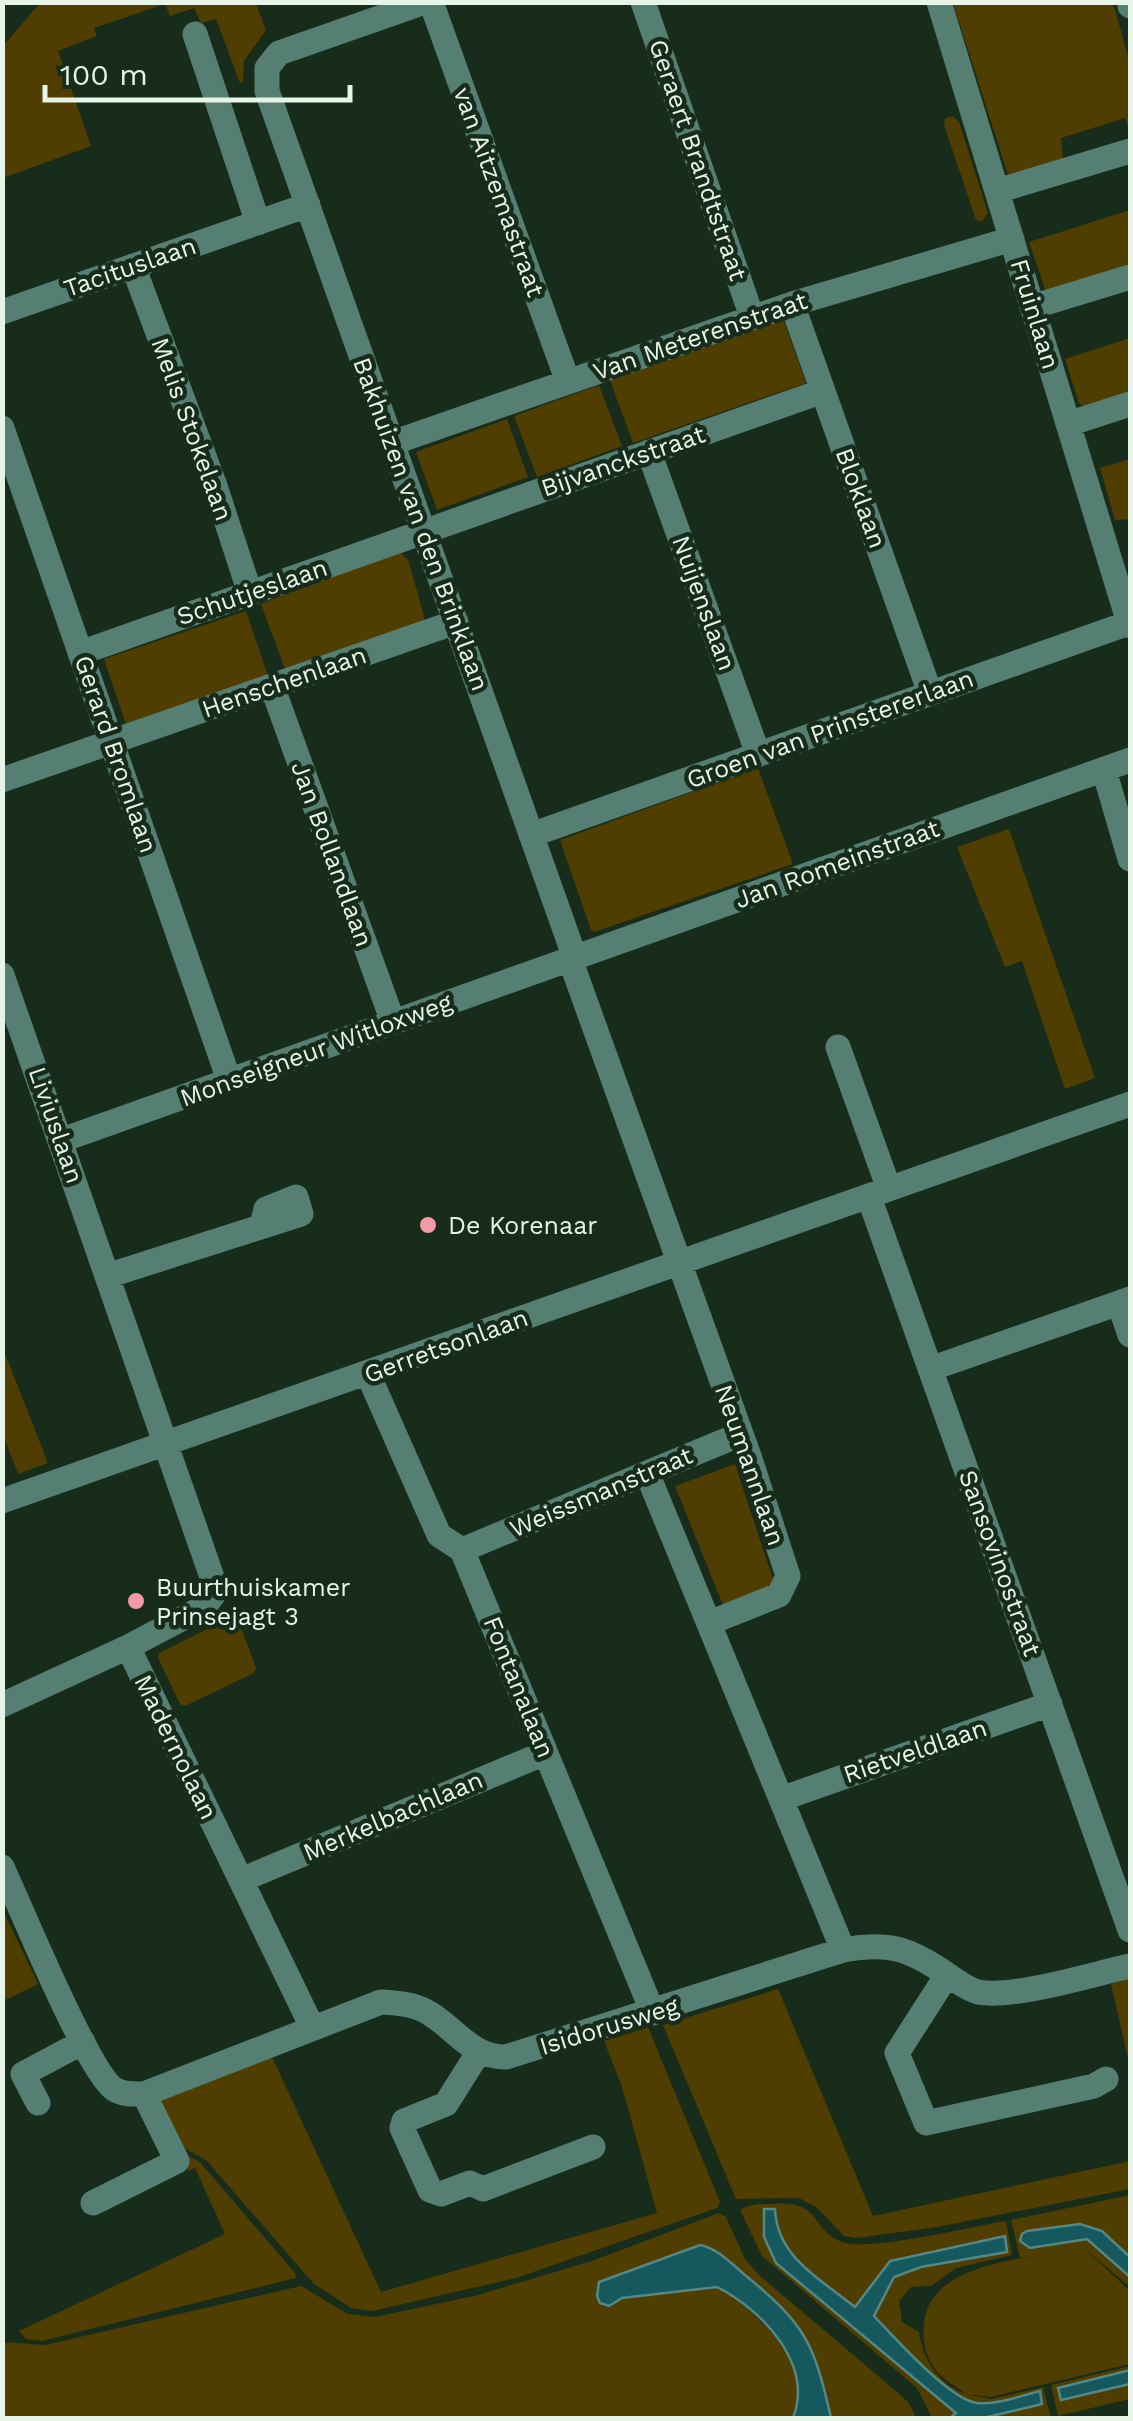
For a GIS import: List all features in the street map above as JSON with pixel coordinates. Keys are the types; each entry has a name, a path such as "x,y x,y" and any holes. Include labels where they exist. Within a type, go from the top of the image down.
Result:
{"street":[{"name":"Bakhuizen van den Brinklaan","path":"428,2 280,53 267,68 267,91 532,835 679,1263"},
{"name":"van Aitzemastraat","path":"428,2 568,382"},
{"name":"Geraert Brandtstraat","path":"642,2 752,318"},
{"name":"Fruinlaan","path":"939,2 1068,424 1118,543 1130,625"},
{"path":"194,34 258,223"},
{"path":"997,191 1130,151"},
{"name":"Tacituslaan","path":"2,312 308,205"},
{"name":"Van Meterenstraat","path":"392,443 792,304 1012,239"},
{"name":"Melis Stokelaan","path":"133,266 214,483 250,593"},
{"path":"1032,307 1130,277"},
{"name":"Bloklaan","path":"792,304 930,694"},
{"name":"Bijvanckstraat","path":"424,532 823,391"},
{"path":"1068,424 1130,404"},
{"name":"Gerard Bromlaan","path":"2,428 229,1080"},
{"name":"Nuijenslaan","path":"649,452 758,754"},
{"name":"Schutjeslaan","path":"80,653 424,532"},
{"name":"Henschenlaan","path":"2,780 456,622"},
{"name":"Groen van Prinstererlaan","path":"532,835 1130,625"},
{"name":"Jan Bollandlaan","path":"272,686 393,1022"},
{"path":"1130,760 1104,770 1130,859"},
{"name":"Jan Romeinstraat","path":"572,958 1104,770"},
{"name":"Monseigneur Witloxweg","path":"62,1140 572,958"},
{"name":"Liviuslaan","path":"2,975 164,1444"},
{"path":"838,1047 879,1193"},
{"name":"Gerretsonlaan","path":"2,1501 1130,1104"},
{"name":"Sansovinostraat","path":"879,1193 930,1369 1130,1930"},
{"path":"107,1276 262,1225"},
{"name":"Neumannlaan","path":"679,1263 788,1576 779,1595 709,1624"},
{"path":"930,1369 1125,1301 1130,1335"},
{"name":"Fontanalaan","path":"368,1374 440,1535 462,1550 653,2013"},
{"name":"Weissmanstraat","path":"462,1550 740,1434"},
{"name":"Madernolaan","path":"164,1444 213,1580 212,1595 204,1607 128,1647 312,2028"},
{"path":"647,1473 844,1950"},
{"path":"2,1705 128,1647"},
{"name":"Rietveldlaan","path":"781,1798 1050,1704"},
{"name":"Merkelbachlaan","path":"241,1880 546,1753"},
{"path":"2,1867 83,2042 104,2080 126,2094 144,2094 382,2002 404,2003 428,2012 478,2053 446,2104 404,2121 402,2128 430,2190 441,2194 470,2183 483,2188 593,2146"},
{"name":"Isidorusweg","path":"478,2053 506,2058 870,1945 920,1955 973,1991 996,1994 1130,1966"},
{"path":"947,1975 897,2053 926,2123 1094,2086 1106,2078"},
{"path":"38,2103 22,2074 83,2042"},
{"path":"93,2203 177,2161 144,2094"}],"shaded area":[{"path":"40,3 256,3 266,30 244,61 240,83 216,19 201,23 194,8 170,16 165,4 94,28 97,36 58,51 91,146 3,178 3,46"},
{"path":"953,3 1113,3 1130,63 1130,131 1125,118 1061,138 1063,160 1009,178"},
{"path":"953,116 959,122 988,213 982,222 976,220 944,125 945,118"},
{"path":"1130,210 1130,272 1048,298 1029,242"},
{"path":"782,316 806,383 633,443 609,378"},
{"path":"1130,338 1130,396 1088,410 1079,403 1065,359"},
{"path":"599,385 622,446 537,477 514,416"},
{"path":"507,419 528,477 437,510 416,452"},
{"path":"1130,459 1130,519 1115,520 1100,468"},
{"path":"393,552 408,560 423,612 424,619 418,626 285,669 261,604"},
{"path":"246,611 269,679 127,727 104,659"},
{"path":"758,768 793,864 591,930 560,840"},
{"path":"1009,829 1095,1078 1065,1089 1022,961 1005,967 957,847"},
{"path":"2,1346 48,1463 18,1474 3,1435"},
{"path":"735,1464 775,1585 723,1605 675,1486"},
{"path":"237,1617 256,1668 254,1673 185,1706 180,1704 159,1653"},
{"path":"2,1908 38,1984 3,2001 2,2001"},
{"path":"1130,1979 1130,2067 1111,1984"},
{"path":"778,1989 873,2216 1130,2161 1130,2189 937,2227 857,2238 844,2236 816,2207 799,2198 736,2199 663,2025"},
{"path":"648,2027 720,2202 717,2208 516,2278 372,2311 351,2308 313,2283 206,2160 175,2143 156,2099 272,2057 381,2292 657,2213 622,2087 604,2041"},
{"path":"180,2153 199,2161 296,2278 42,2341 26,2339 19,2331 225,2234 195,2168 188,2171"},
{"path":"1130,2195 1130,2257 1102,2231 1030,2248 1087,2239 1130,2277 1130,2287 1084,2248 1130,2291 1130,2364 991,2397 966,2394 991,2399 1043,2387 1051,2418 983,2418 1041,2404 1040,2392 992,2403 966,2399 923,2366 874,2316 894,2277 921,2267 1006,2252 1004,2237 890,2261 854,2307 788,2252 776,2224 776,2263 956,2414 932,2418 917,2388 762,2256 740,2210 758,2204 799,2206 831,2236 855,2244 897,2241 1006,2221 1012,2255 956,2268 931,2286 911,2287 899,2301 902,2322 919,2332 924,2353 933,2370 965,2394 938,2373 926,2351 924,2324 933,2298 967,2273 990,2265 1081,2249 1020,2258 1011,2220"},
{"path":"719,2213 726,2217 745,2259 759,2275 908,2402 916,2418 831,2418 817,2366 800,2330 774,2300 733,2265 609,2277 596,2289 600,2303 693,2287 717,2287 728,2292 767,2328 787,2354 797,2384 793,2418 3,2418 2,2342 45,2345 301,2286 348,2314 375,2317 474,2296 592,2261"},
{"path":"1130,2366 1130,2370 1059,2388 1062,2400 1130,2384 1130,2399 1058,2416 1051,2385"}],"water":[{"path":"764,2209 775,2209 783,2240 802,2265 855,2307 890,2261 1005,2236 1007,2252 921,2267 894,2277 874,2316 923,2366 966,2399 992,2403 1040,2391 1042,2404 983,2418 950,2418 956,2413 776,2263 764,2237"},
{"path":"1080,2224 1102,2231 1130,2257 1130,2277 1087,2239 1030,2248 1020,2241 1027,2231"},
{"path":"700,2245 730,2261 795,2322 819,2371 831,2418 793,2418 798,2398 796,2378 780,2341 751,2310 717,2287 622,2298 609,2306 600,2303 599,2282"},
{"path":"1130,2370 1130,2384 1061,2400 1058,2388"}],"place":[{"name":"De Korenaar","path":"428,1225"},
{"name":"Buurthuiskamer Prinsejagt 3","path":"136,1601"}]}
